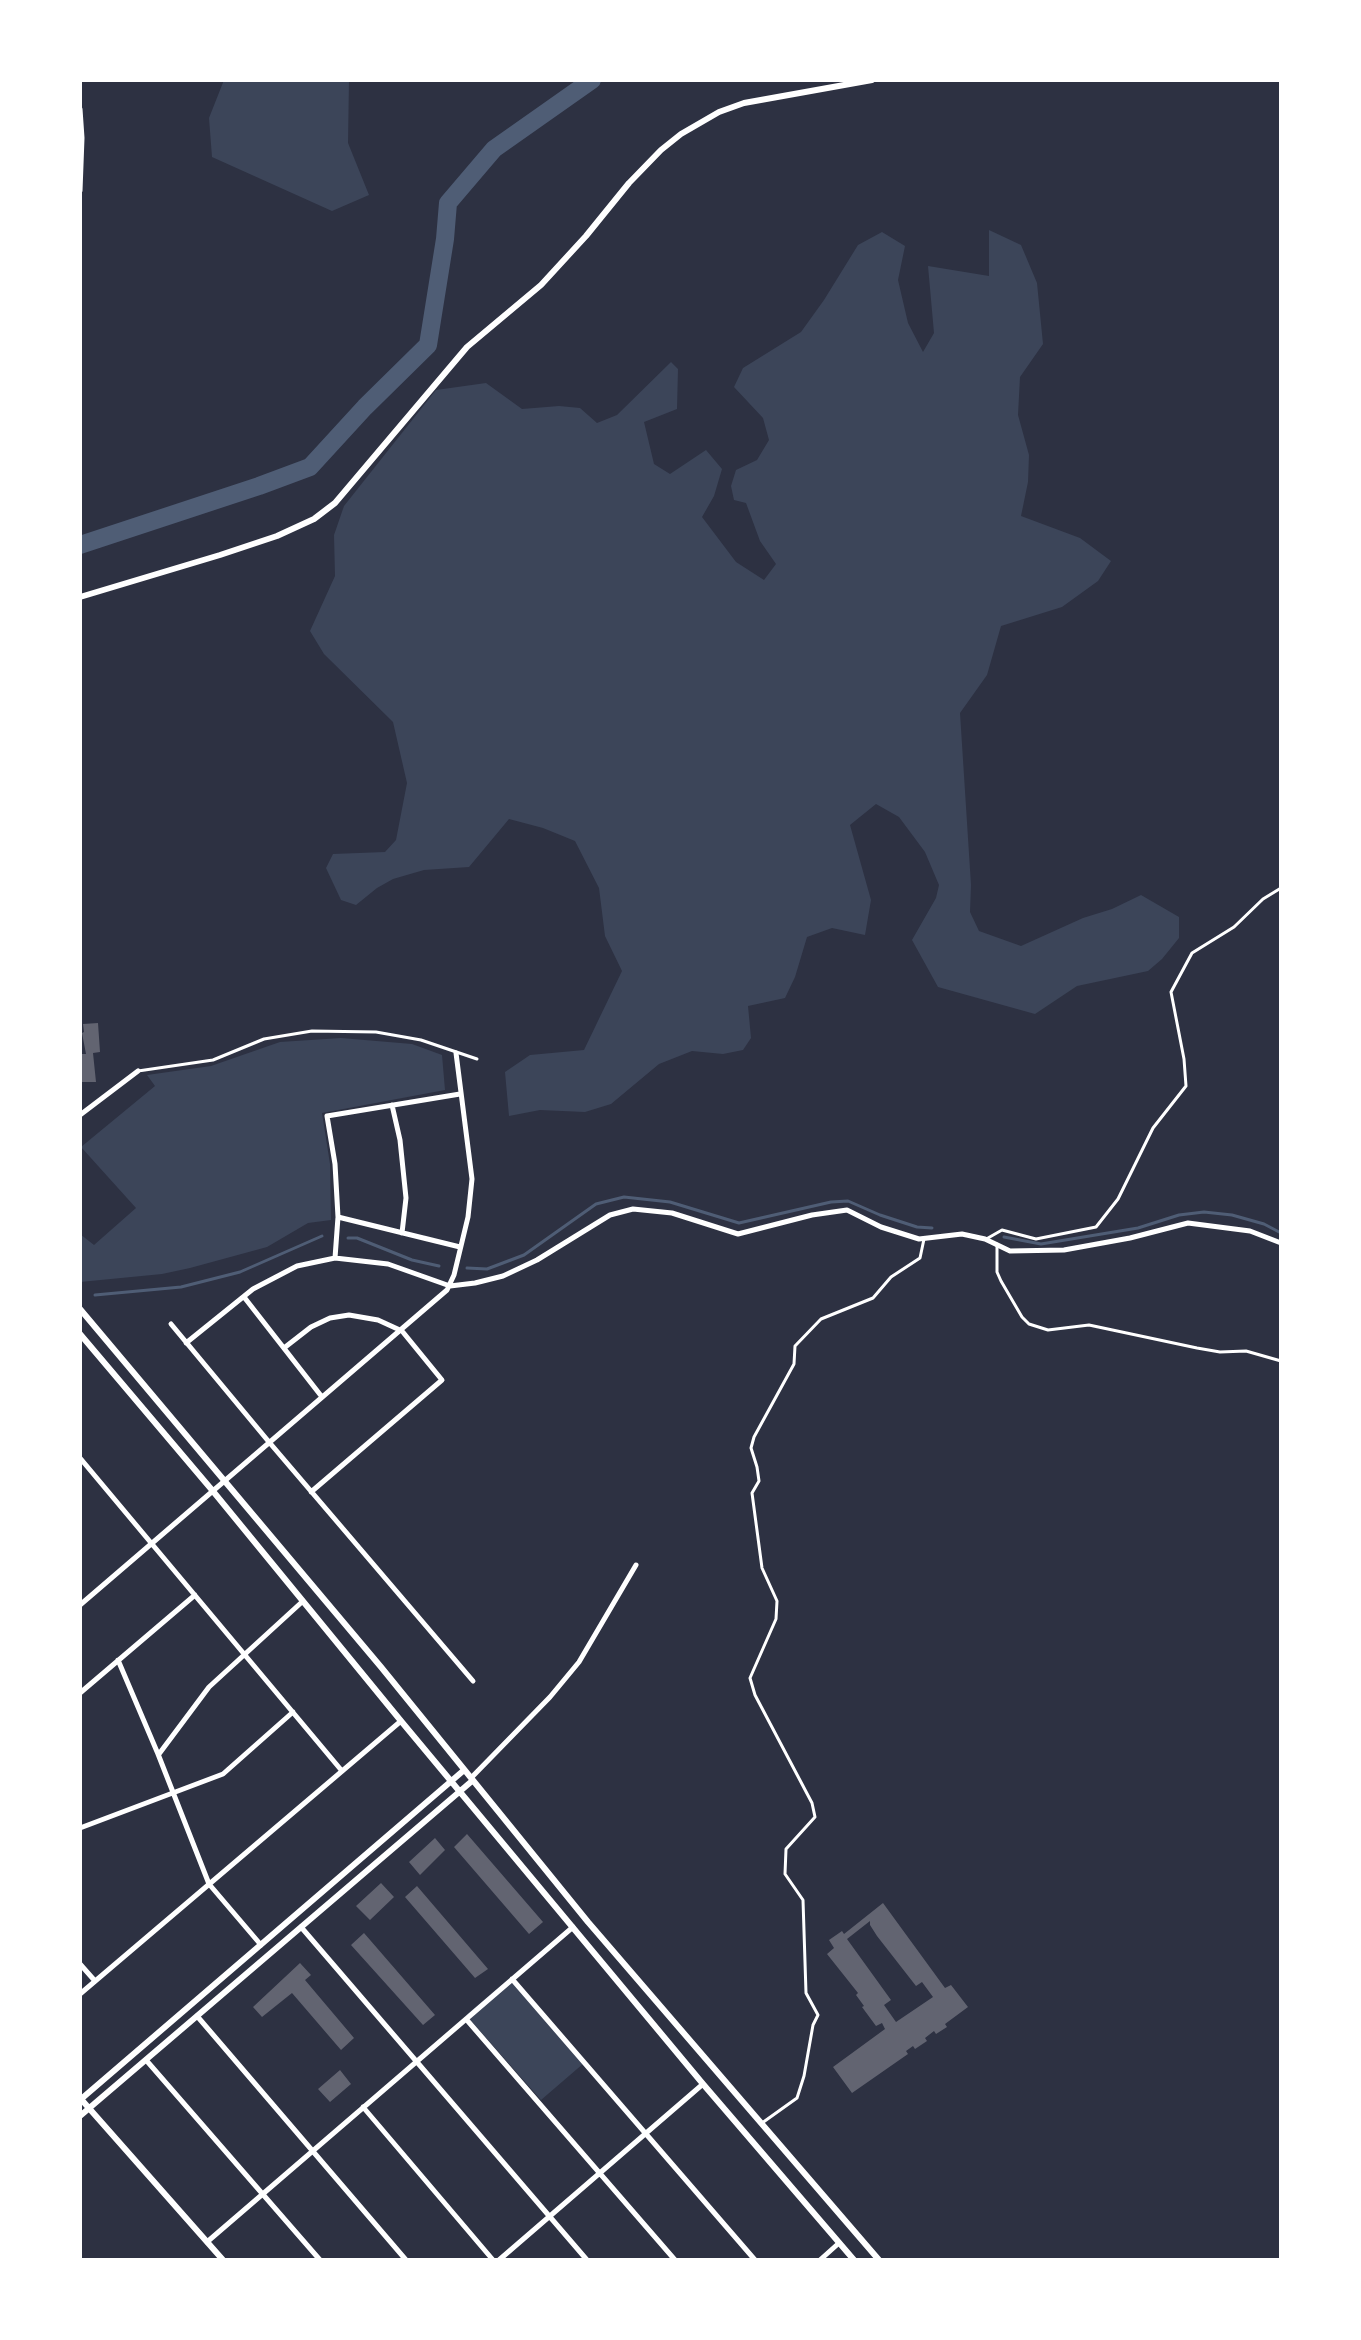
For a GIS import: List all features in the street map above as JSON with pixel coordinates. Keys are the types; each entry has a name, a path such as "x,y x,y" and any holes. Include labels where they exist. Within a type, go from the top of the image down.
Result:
{"street":[{"path":"80,597 220,555 277,536 314,519 335,503 467,347 541,285 661,150 704,120 744,103 872,80"},
{"path":"80,109 80,191"},
{"path":"82,1601 434,1304 450,1286 468,1217 472,1179 456,1053"},
{"path":"80,1115 138,1071"},
{"path":"335,1258 338,1217 335,1164 327,1116 460,1094"},
{"path":"392,1105 400,1140 406,1198 402,1233"},
{"path":"186,1343 253,1289 297,1266 335,1258 388,1264 450,1286 475,1283 503,1276 537,1260 610,1215 633,1209 672,1213 738,1234 812,1215 847,1210 881,1227 924,1239 962,1234 985,1239 1010,1251 1064,1250 1188,1223 1250,1231 1281,1243"},
{"path":"338,1217 460,1247"},
{"path":"244,1297 322,1397"},
{"path":"80,1309 381,1667 588,1922 879,2260"},
{"path":"284,1348 311,1327 330,1318 349,1315 378,1320 402,1331 442,1380 311,1492"},
{"path":"171,1324 473,1681"},
{"path":"80,1334 703,2084 854,2260"},
{"path":"80,1458 342,1771"},
{"path":"80,2116 460,1791 550,1697 579,1662 636,1565"},
{"path":"80,1693 195,1595"},
{"path":"158,1754 209,1687 303,1601"},
{"path":"118,1660 209,1884 261,1945"},
{"path":"80,1828 223,1774 293,1712"},
{"path":"80,1994 401,1721"},
{"path":"223,2260 80,2099 463,1771"},
{"path":"301,1927 587,2260"},
{"path":"207,2242 573,1927"},
{"path":"80,1964 95,1981"},
{"path":"512,1979 755,2260"},
{"path":"197,2016 406,2260"},
{"path":"466,2019 675,2260"},
{"path":"146,2060 320,2260"},
{"path":"363,2107 496,2260 703,2084"},
{"path":"820,2260 839,2243"}],"lane":[{"path":"985,1239 1002,1230 1036,1239 1096,1227 1118,1199 1153,1128 1186,1086 1171,992 1192,953 1234,927 1263,899 1281,888"},
{"path":"138,1071 213,1060 264,1039 312,1031 376,1032 421,1040 477,1059"},
{"path":"762,2123 797,2098 818,2015 806,1993 803,1900 785,1874 786,1849 815,1817 812,1803 759,1702 750,1678 776,1619 777,1601 762,1568 752,1493 759,1481 751,1448 794,1364 795,1346 821,1319 873,1298 891,1277 920,1258 924,1239"},
{"path":"997,1244 997,1272 1029,1324 1048,1330 1089,1325 1220,1352 1246,1351 1281,1361"}],"shaded area":[{"path":"224,80 349,80 348,143 369,195 332,211 212,157 209,118"},
{"path":"989,230 1021,245 1037,283 1043,344 1020,377 1018,415 1029,455 1028,482 1021,516 1080,538 1111,561 1098,581 1062,607 1001,626 987,675 960,713 970,912 979,931 1021,946 1141,895 1179,917 1179,938 1148,971 1077,986 1035,1014 938,987 912,940 936,898 939,885 925,852 899,817 876,804 850,825 871,900 865,935 832,928 807,937 785,998 748,1006 751,1038 743,1050 723,1054 692,1051 659,1064 611,1104 585,1112 540,1110 509,1116 505,1072 530,1055 584,1050 622,971 605,936 599,888 575,841 509,819 469,867 424,870 393,879 356,905 341,900 326,868 333,854 385,852 396,840 407,783 393,722 324,654 310,631 335,576 334,535 344,506 436,390 486,383 522,409 580,408 597,423 617,415 671,362 678,369 677,409 644,422 654,464 670,474 706,450 722,469 714,496 702,517 736,562 764,580 776,564 760,541 746,503 734,500 731,486 736,470 757,460 769,440 763,418 734,387 743,368 801,332 858,245 882,232 905,246 898,280 908,323 923,352 934,333 928,266 989,276"},
{"path":"341,1038 412,1044 442,1055 445,1090 322,1113 330,1164 331,1220 308,1223 267,1247 190,1268 162,1274 80,1282 80,1234 94,1245 136,1208 81,1147 155,1086 147,1075 211,1066 280,1042"},
{"path":"511,1977 584,2063 541,2100 466,2015"}],"building":[{"path":"98,1023 100,1052 93,1053 96,1082 81,1082 80,1054 86,1054 83,1024"},
{"path":"467,1834 543,1922 529,1934 454,1847"},
{"path":"435,1838 445,1850 420,1875 409,1862"},
{"path":"381,1883 394,1897 370,1920 356,1906"},
{"path":"417,1886 488,1969 475,1978 405,1897"},
{"path":"883,1903 945,1988 951,1985 968,2007 945,2024 947,2027 936,2034 934,2031 925,2038 927,2041 915,2049 913,2046 906,2051 908,2054 852,2093 833,2067 885,2029 882,2023 876,2026 862,2007 856,1995 858,1993 827,1954 834,1948 829,1940 842,1931 844,1934","holes":["870,1921 916,1986 922,1982 933,1997 896,2022 884,2005 891,2000 847,1939"]},
{"path":"364,1933 435,2015 423,2025 351,1945"},
{"path":"300,1963 311,1975 305,1980 354,2038 341,2050 292,1993 262,2017 253,2007"},
{"path":"340,2070 351,2084 330,2102 318,2089"}],"waterway":[{"path":"80,545 310,467 428,345 448,203 494,149 592,80"},
{"path":"467,1268 487,1269 524,1255 596,1204 624,1197 670,1202 739,1223 848,1201 917,1227 932,1228"},
{"path":"1004,1237 1041,1244 1138,1228 1179,1215 1204,1212 1232,1215 1264,1224 1281,1233"},
{"path":"95,1295 181,1287 240,1272 322,1236"},
{"path":"348,1238 357,1238 412,1260 439,1266"}]}
